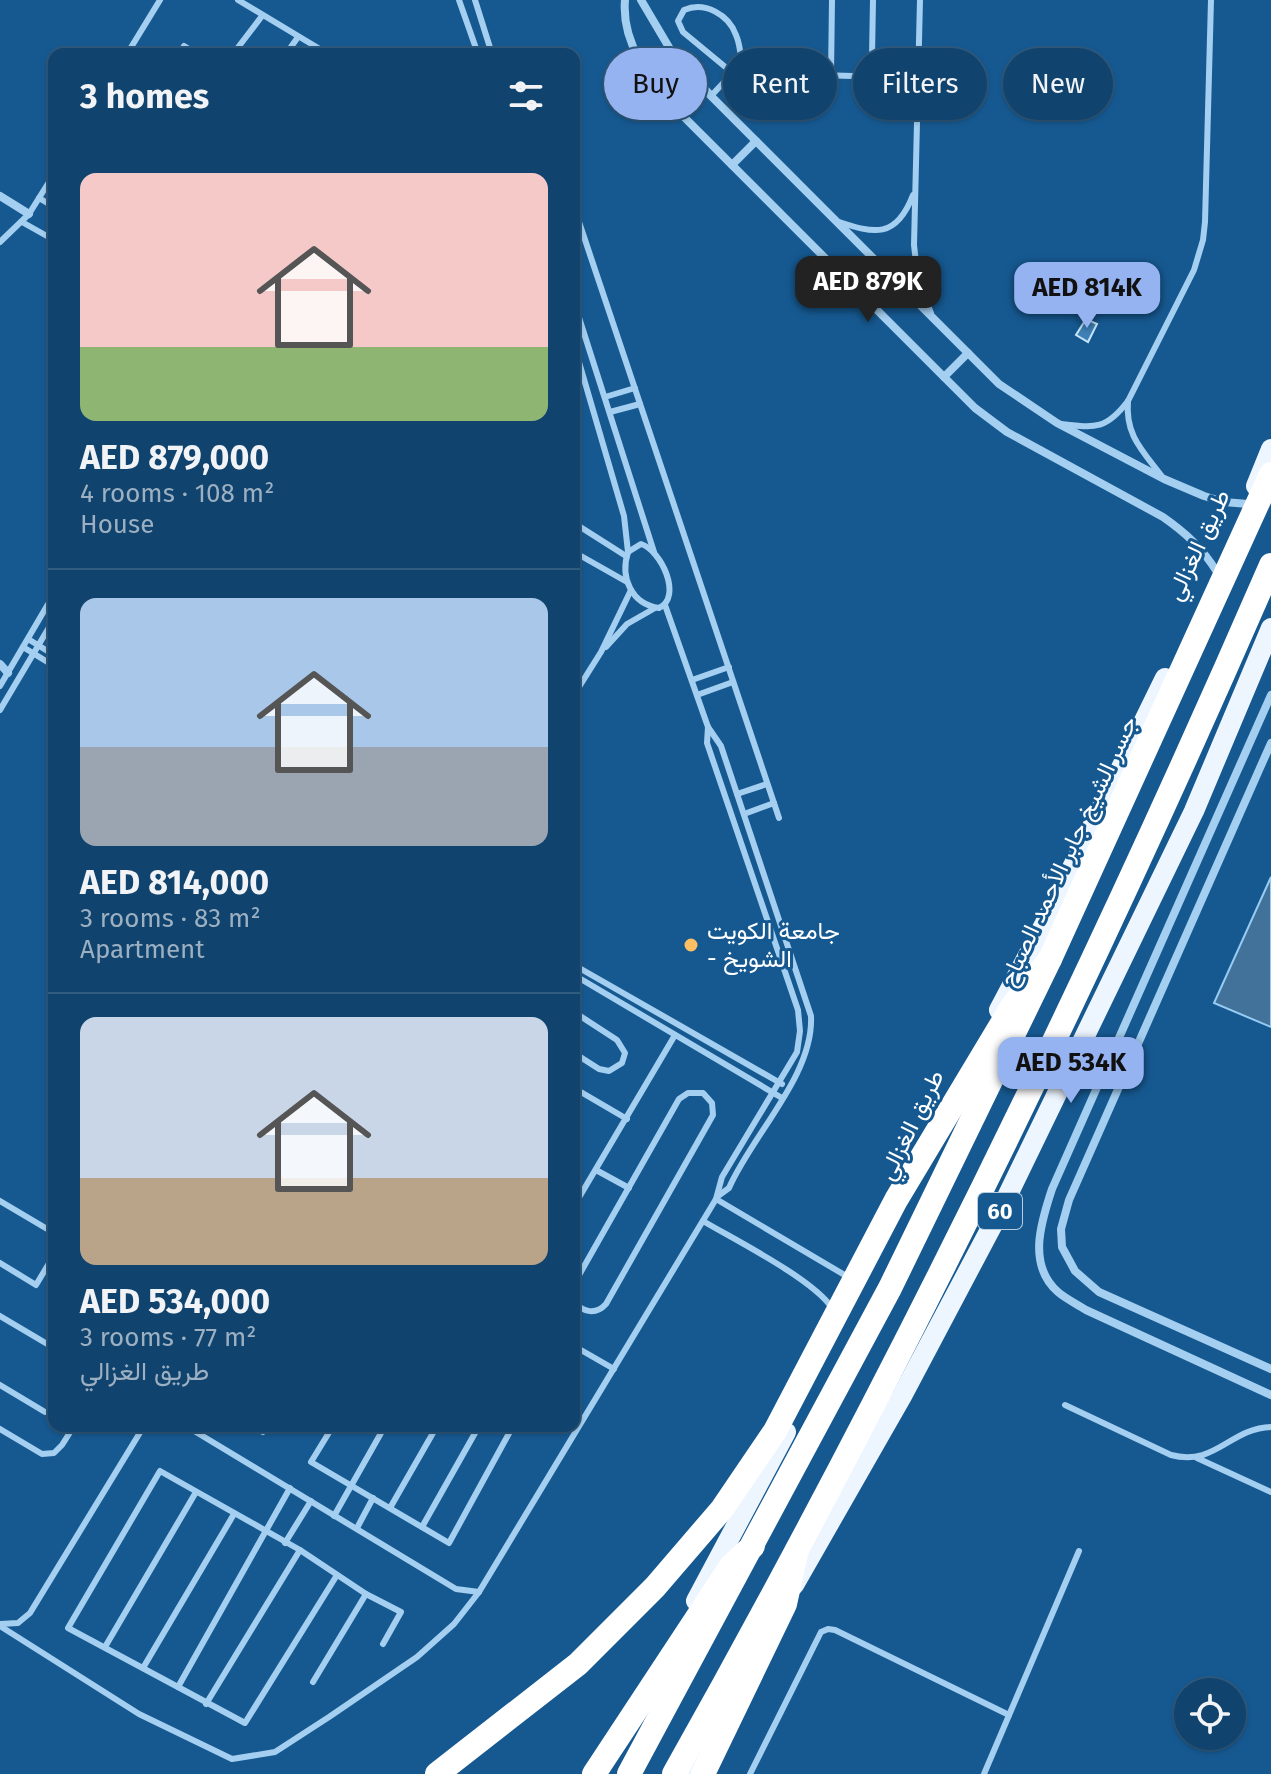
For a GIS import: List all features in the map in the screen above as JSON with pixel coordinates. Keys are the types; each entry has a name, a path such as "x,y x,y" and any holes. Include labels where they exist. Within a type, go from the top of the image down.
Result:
{"highway":[{"name":"جسر الشيخ جابر الأحمد الصباح","path":"753,1546 890,1288 1050,959 1271,474"},
{"name":"60","path":"674,1774 797,1550 943,1267 1074,1000 1271,565"},
{"path":"437,1774 578,1664 655,1587 722,1509 775,1431 896,1200 1013,1005 1050,959"},
{"path":"594,1774 731,1566 753,1546"},
{"path":"629,1774 753,1546"},
{"path":"703,1774 785,1604 797,1550"}],"main road":[{"name":"طريق الغزالي","path":"604,1774 840,1331 1217,572 1271,449"},
{"name":"60","path":"688,1774 909,1384 1001,1209 1194,811 1271,628"}],"street":[{"path":"625,0 624,20 628,37 646,71 682,115 975,408 1007,432 1127,496 1184,531 1204,551 1217,572"},
{"path":"641,0 670,49 711,96 999,384 1057,423 1164,479 1224,502 1248,504"},
{"path":"732,165 756,141"},
{"path":"0,196 29,214"},
{"path":"944,377 968,353"},
{"path":"0,664 8,673"},
{"path":"1271,695 1052,1189 1042,1219 1038,1247 1044,1274 1058,1292 1086,1310 1271,1395"},
{"path":"1271,743 1069,1200 1061,1229 1062,1247 1075,1271 1099,1292 1271,1369"}],"lane":[{"path":"131,48 160,0"},
{"path":"238,0 317,48"},
{"path":"459,0 476,48"},
{"path":"475,0 490,48"},
{"path":"831,48 832,0"},
{"path":"837,75 853,76 868,67 872,56 873,0"},
{"path":"920,0 914,191 915,270 933,319"},
{"path":"1057,423 1099,427 1109,423 1128,401 1194,270 1203,240 1211,0"},
{"path":"708,8 725,18 736,34 739,74 683,32 678,21 684,10 708,8"},
{"path":"238,48 262,16"},
{"path":"290,48 298,37"},
{"path":"711,96 723,83"},
{"path":"0,242 29,214 48,184"},
{"path":"836,221 868,231 880,231 899,221 914,191"},
{"path":"39,198 48,203"},
{"path":"22,222 48,237"},
{"path":"580,225 779,818"},
{"path":"580,320 654,552 668,582 670,597 665,605 627,624 601,652"},
{"path":"580,366 624,516 627,582 643,602 655,608"},
{"path":"605,397 635,388"},
{"path":"1128,401 1130,432 1164,479"},
{"path":"610,412 640,404"},
{"path":"580,527 627,554"},
{"path":"627,554 641,544 654,552"},
{"path":"580,555 627,582"},
{"path":"580,685 601,652 631,590"},
{"path":"0,686 48,604"},
{"path":"665,605 708,727 721,746 811,1016 808,1050 729,1188 717,1198"},
{"path":"0,710 48,629"},
{"path":"28,639 48,651"},
{"path":"23,647 48,662"},
{"path":"692,680 729,667"},
{"path":"697,695 733,682"},
{"path":"580,1425 717,1198 722,1177 797,1052 800,1021 707,743 708,727"},
{"path":"737,794 767,784"},
{"path":"744,814 774,803"},
{"path":"580,968 788,1088"},
{"path":"580,979 782,1098"},
{"path":"580,1016 617,1040 625,1053 622,1063 609,1071 599,1069 580,1057"},
{"path":"580,1196 675,1035"},
{"path":"580,1274 679,1099 693,1091 708,1097 713,1109 710,1121 606,1304 590,1312 580,1308"},
{"path":"580,1095 627,1119"},
{"path":"596,1170 629,1188"},
{"path":"717,1198 861,1285"},
{"path":"0,1201 48,1229"},
{"path":"703,1221 815,1289 829,1304 840,1331"},
{"path":"0,1263 36,1285 48,1265"},
{"path":"0,1316 48,1344"},
{"path":"580,1349 614,1369"},
{"path":"0,1385 48,1412"},
{"path":"1065,1405 1171,1455 1187,1459 1197,1458 1245,1433 1271,1427"},
{"path":"0,1429 42,1454 54,1453 70,1432"},
{"path":"0,1625 18,1623 30,1613 140,1432"},
{"path":"196,1432 456,1589 479,1592"},
{"path":"329,1432 311,1462 449,1543 510,1432"},
{"path":"334,1516 382,1432"},
{"path":"390,1508 434,1432"},
{"path":"422,1527 476,1432"},
{"path":"0,1625 139,1714 232,1759 275,1752 417,1657 454,1624 479,1592 576,1432"},
{"path":"1197,1458 1271,1492"},
{"path":"337,1575 245,1723 68,1628 160,1471 300,1550 366,1594 401,1612 383,1644"},
{"path":"178,1687 290,1488"},
{"path":"105,1647 196,1492"},
{"path":"357,1528 373,1498"},
{"path":"285,1543 311,1501"},
{"path":"143,1668 234,1514"},
{"path":"206,1704 300,1550"},
{"path":"984,1774 1079,1551"},
{"path":"313,1682 366,1594"},
{"path":"750,1774 821,1632 828,1629 1009,1715"}],"water":[{"path":"1271,877 1271,1027 1214,1003"}],"building":[{"path":"1086,319 1097,324 1088,342 1076,335"}],"place":[{"name":"جامعة الكويت - الشويخ","path":"691,945"}]}
